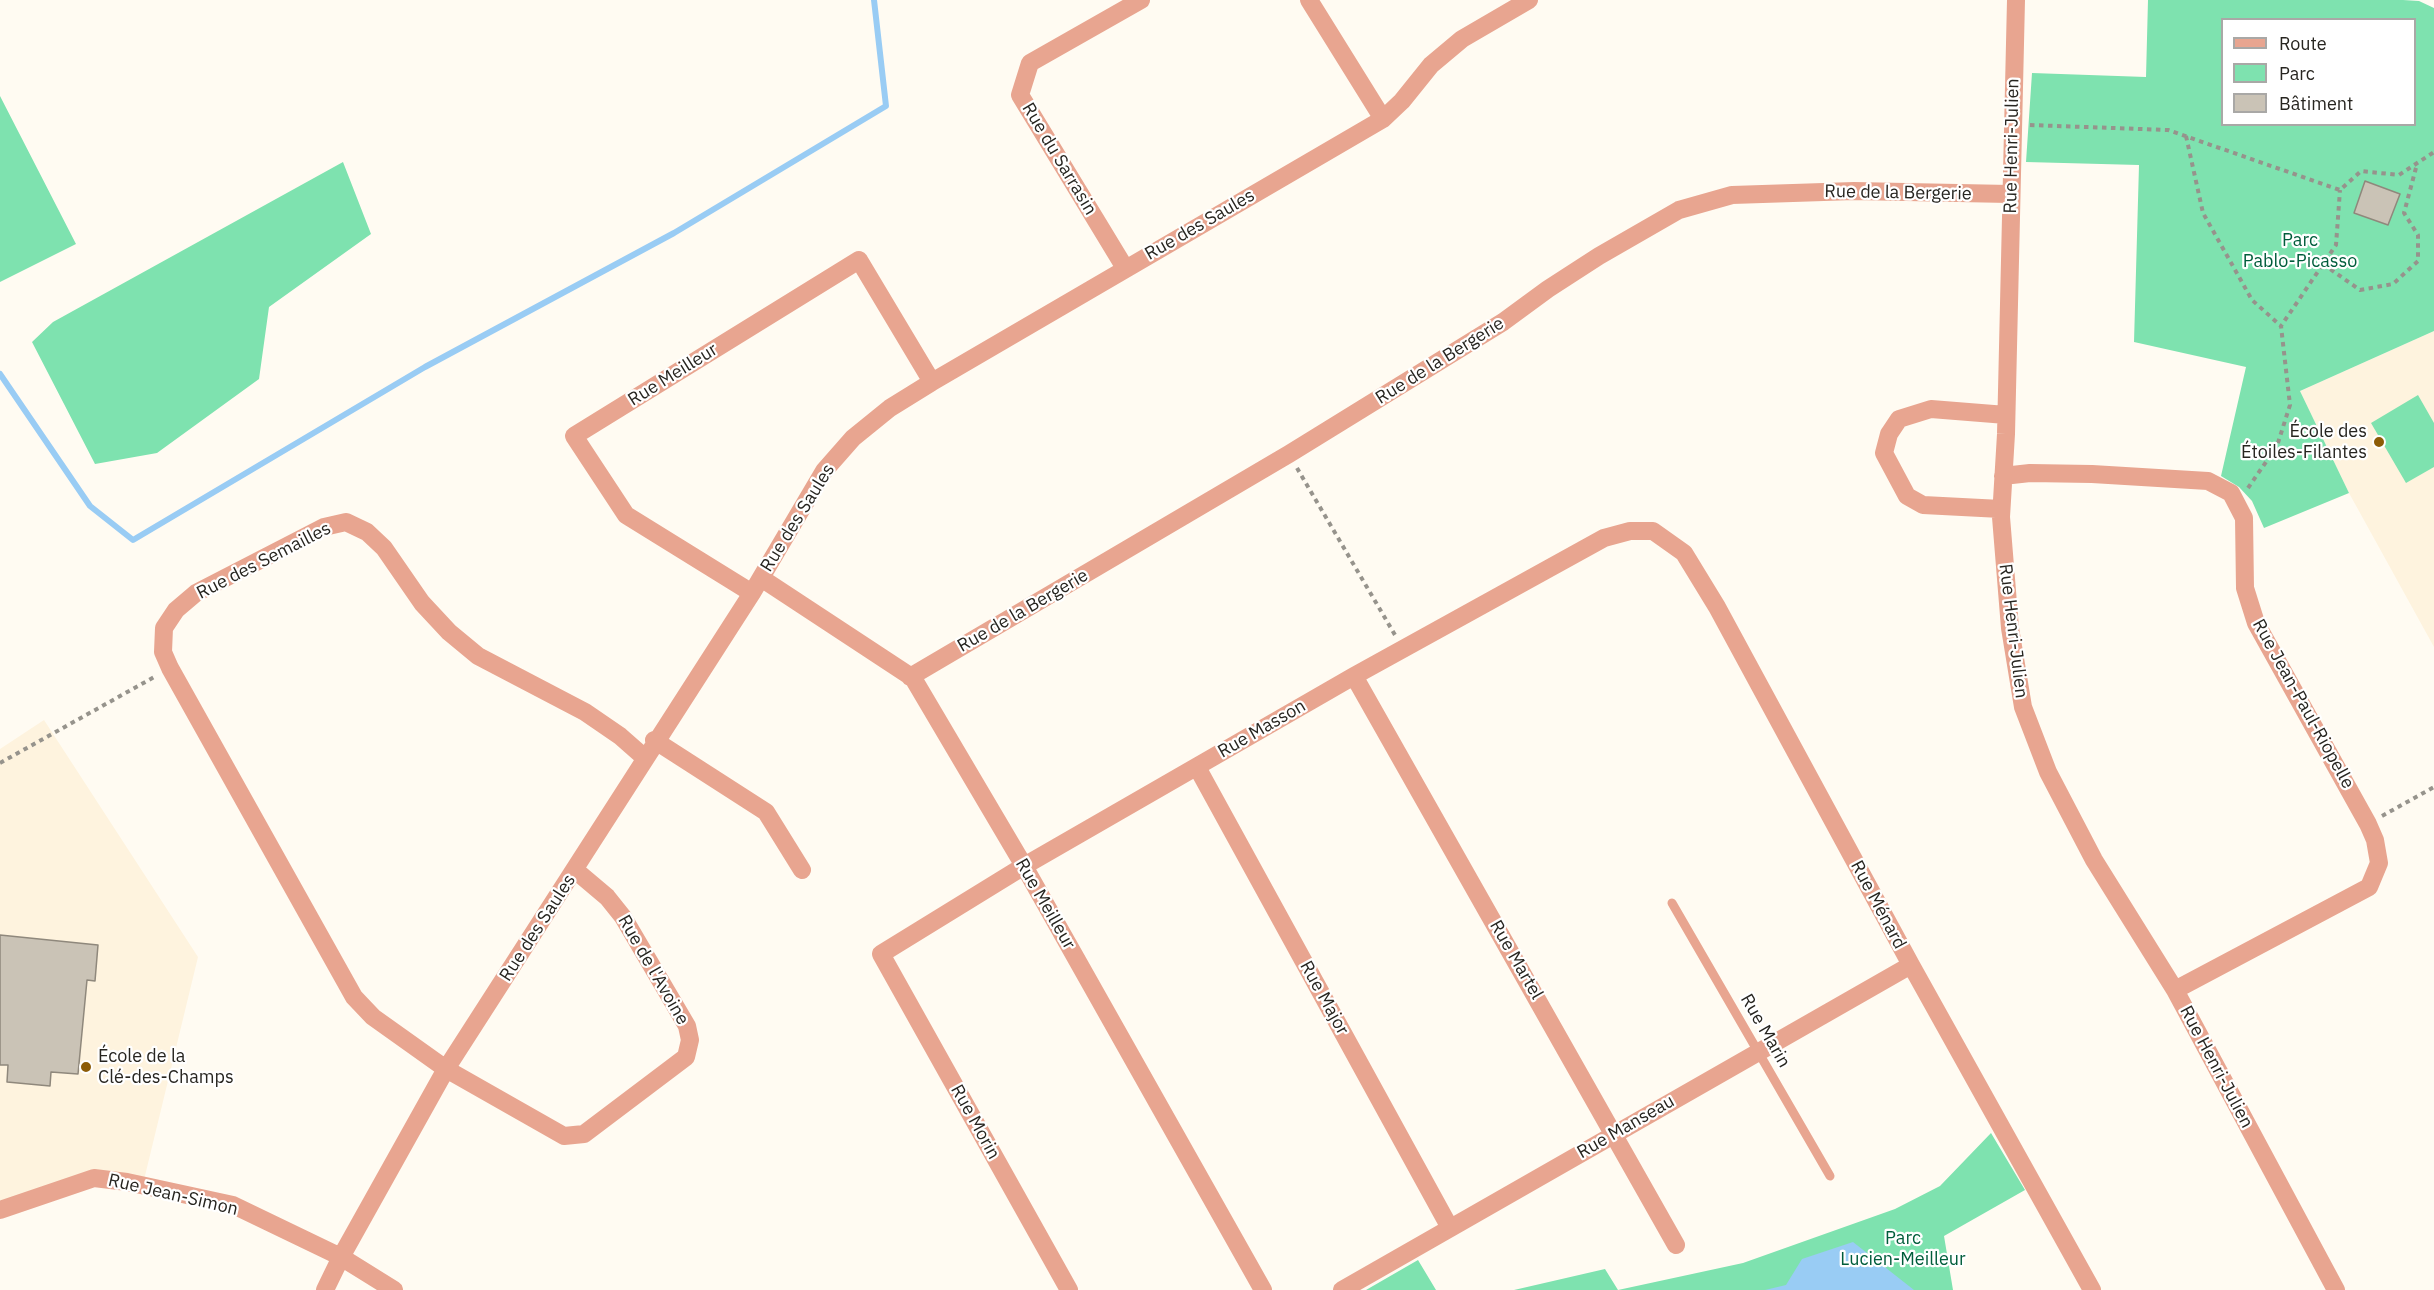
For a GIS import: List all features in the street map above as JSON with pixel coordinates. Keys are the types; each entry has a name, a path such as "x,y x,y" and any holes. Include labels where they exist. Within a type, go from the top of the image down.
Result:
{"street":[{"name":"Rue du Sarrasin","path":"1125,268 1020,95 1030,63 1141,0"},
{"path":"1309,0 1383,119"},
{"name":"Rue des Saules","path":"326,1290 341,1257 446,1069 575,870 655,740 757,585 824,471 853,438 890,408 932,382 1383,119 1402,101 1431,64 1462,39 1529,0"},
{"name":"Rue Henri-Julien","path":"2016,0 2006,415 2001,509 2010,628 2023,707 2048,772 2094,860 2175,990 2336,1290"},
{"name":"Rue de la Bergerie","path":"910,677 1289,454 1503,322 1582,267 1679,210 1732,195 1854,191 2010,194"},
{"name":"Rue Meilleur","path":"932,382 860,260 574,436 626,515 757,585 910,677 1024,866 1263,1290"},
{"path":"2001,509 1923,505 1907,496 1884,453 1889,434 1899,419 1931,409 2006,415"},
{"path":"2003,476 2030,473 2092,474 2208,482 2231,493 2237,505"},
{"name":"Rue Jean-Paul-Riopelle","path":"2175,990 2368,887 2379,863 2375,840 2368,824 2256,623 2245,588 2244,518 2237,505"},
{"name":"Rue des Semailles","path":"446,1069 373,1017 354,997 170,668 163,652 164,628 176,610 196,593 324,527 346,522 367,532 384,548 422,603 448,632 478,656 585,712 620,736 645,758"},
{"name":"Rue Masson","path":"881,954 1024,866 1354,676 1604,538 1630,531 1653,531"},
{"name":"Rue Ménard","path":"1653,531 1684,553 1711,598 2092,1290"},
{"name":"Rue Martel","path":"1354,676 1676,1245"},
{"path":"655,740 766,812 802,870"},
{"name":"Rue Major","path":"1197,767 1450,1228"},
{"name":"Rue de l'Avoine","path":"446,1069 564,1136 584,1134 686,1057 690,1040 687,1026 623,916 607,897 575,870"},
{"name":"Rue Morin","path":"881,954 1069,1290"},
{"name":"Rue Manseau","path":"1342,1290 1911,964"},
{"name":"Rue Jean-Simon","path":"0,1210 94,1178 127,1182 233,1205 341,1257 394,1290"}],"lane":[{"name":"Rue Marin","path":"1672,903 1830,1176"}],"path":[{"path":"2012,124 2168,130 2340,190"},
{"path":"2186,136 2203,213 2252,300 2281,326"},
{"path":"2237,505 2277,446 2290,405 2281,326 2336,245 2340,190 2361,171 2399,175 2434,153"},
{"path":"2323,264 2360,290 2393,284 2418,261 2418,235 2404,213 2417,164"},
{"path":"1289,454 1403,649"},
{"path":"0,763 170,668"},
{"path":"2368,824 2434,787"}],"shaded area":[{"name":"École des Étoiles-Filantes","path":"2434,331 2434,647 2349,493 2300,391"},
{"name":"École de la Clé-des-Champs","path":"44,720 198,957 143,1184 94,1178 0,1210 0,749"}],"green space":[{"name":"Parc Pablo-Picasso","path":"2148,0 2403,0 2419,1 2434,8 2434,331 2300,391 2349,493 2264,528 2252,501 2239,487 2221,476 2246,367 2134,342 2139,165 2026,162 2032,73 2146,77"},
{"path":"0,96 76,244 0,282"},
{"path":"343,162 371,234 269,307 259,379 157,453 95,464 32,342 53,322"},
{"path":"2418,395 2434,423 2434,467 2406,483 2371,423"},
{"name":"Parc Lucien-Meilleur","path":"1991,1133 2025,1190 1944,1236 1953,1290 1618,1290 1743,1263 1895,1209 1940,1186"},
{"path":"1418,1260 1436,1290 1366,1290"},
{"path":"1605,1269 1618,1290 1514,1290"}],"water":[{"path":"1853,1242 1914,1290 1765,1290 1786,1285 1802,1259"}],"building":[{"path":"2365,181 2400,194 2388,225 2354,213"},
{"path":"0,935 98,945 95,981 87,980 78,1074 51,1072 50,1086 7,1082 8,1065 0,1065"}],"waterway":[{"path":"0,374 90,506 133,540 425,367 674,233 886,106 874,0"}],"place":[{"name":"École des Étoiles-Filantes","path":"2379,442"},
{"name":"École de la Clé-des-Champs","path":"86,1067"}]}
